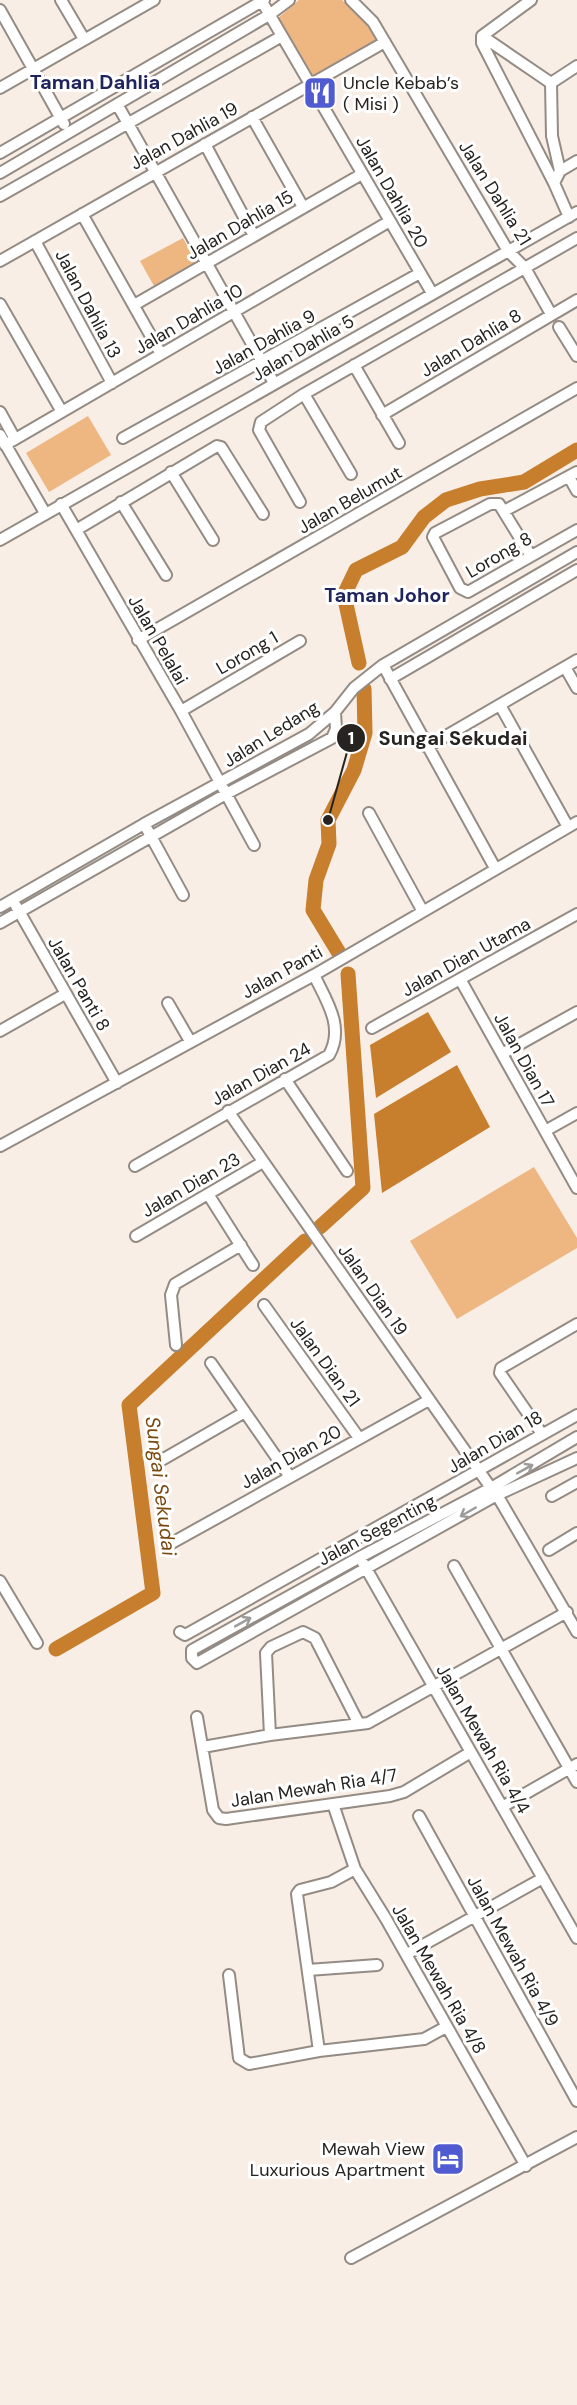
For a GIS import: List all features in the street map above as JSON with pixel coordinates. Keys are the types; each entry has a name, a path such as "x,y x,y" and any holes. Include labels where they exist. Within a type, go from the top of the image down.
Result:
{"street":[{"path":"61,0 84,39"},
{"path":"130,0 136,10"},
{"path":"0,88 154,0"},
{"path":"0,172 269,15 289,0"},
{"name":"Jalan Dahlia 21","path":"351,0 369,15 508,251 525,268 551,314"},
{"path":"482,36 531,0"},
{"path":"0,153 262,1"},
{"name":"Jalan Dahlia 20","path":"262,1 432,293"},
{"path":"0,10 69,132"},
{"path":"0,196 282,36"},
{"path":"482,36 551,83"},
{"path":"482,36 482,43 554,183 573,214"},
{"name":"Jalan Dahlia 19","path":"0,261 385,42"},
{"path":"551,83 577,66"},
{"path":"551,83 552,136 560,171"},
{"path":"117,104 274,383"},
{"path":"252,117 303,207"},
{"path":"205,144 254,236"},
{"path":"554,183 560,171 577,160"},
{"name":"Jalan Dahlia 15","path":"135,305 362,174"},
{"path":"82,214 161,354"},
{"name":"Jalan Dahlia 5","path":"0,540 573,214"},
{"name":"Jalan Dahlia 10","path":"7,440 62,412 390,221"},
{"path":"300,502 259,430 264,420 304,393 577,238"},
{"name":"Jalan Dahlia 13","path":"35,241 112,383"},
{"name":"Jalan Dahlia 9","path":"123,438 263,363 420,273"},
{"name":"Jalan Dahlia 8","path":"382,415 577,300"},
{"path":"0,304 62,412"},
{"path":"559,327 577,356"},
{"path":"354,365 399,443"},
{"name":"Jalan Belumut","path":"138,640 577,388"},
{"path":"304,393 351,474"},
{"path":"0,412 7,440 45,513"},
{"path":"76,530 212,447 221,447 263,514"},
{"path":"171,472 213,540"},
{"path":"531,556 501,508 573,475 577,491"},
{"path":"122,502 166,575"},
{"name":"Jalan Pelalai","path":"61,504 181,711 254,845"},
{"name":"Lorong 8","path":"501,508 490,504 434,535 434,541 460,588 468,592 577,530"},
{"name":"Jalan Ledang","path":"0,908 144,824 223,789 309,734 335,712 354,688 383,664 577,552"},
{"path":"555,565 561,579"},
{"path":"390,679 577,570"},
{"name":"Lorong 1","path":"181,711 300,641"},
{"path":"427,747 577,660"},
{"path":"383,664 495,868"},
{"path":"565,667 577,687"},
{"path":"500,705 572,824"},
{"path":"0,922 150,836 223,789 332,738 336,729 335,712"},
{"path":"369,813 422,910"},
{"path":"144,824 183,895"},
{"name":"Jalan Panti","path":"0,1146 314,975 572,824"},
{"name":"Jalan Panti 8","path":"13,901 117,1083"},
{"name":"Jalan Dian Utama","path":"372,1028 577,914"},
{"name":"Jalan Dian 24","path":"135,1166 329,1055 334,1047 334,1014 314,975"},
{"name":"Jalan Dian 17","path":"460,979 577,1188"},
{"path":"0,1031 65,994"},
{"path":"168,1003 190,1041"},
{"path":"502,1054 577,1012"},
{"path":"285,1079 347,1171"},
{"name":"Jalan Dian 19","path":"228,1111 494,1492 577,1632"},
{"path":"545,1131 577,1113"},
{"name":"Jalan Dian 23","path":"136,1236 263,1162"},
{"path":"208,1194 253,1266"},
{"path":"176,1345 171,1295 175,1284 241,1245"},
{"name":"Jalan Dian 21","path":"264,1305 359,1438"},
{"path":"542,1434 500,1373 501,1368 577,1324"},
{"path":"211,1363 290,1477"},
{"name":"Jalan Dian 20","path":"170,1544 429,1400"},
{"path":"160,1461 245,1412"},
{"name":"Jalan Dian 18","path":"180,1632 185,1635 577,1415"},
{"name":"Jalan Segenting","path":"577,1437 494,1492 367,1569 197,1663 192,1658 192,1650 360,1557 494,1492 577,1458"},
{"path":"552,1496 577,1482"},
{"path":"549,1550 577,1533"},
{"name":"Jalan Mewah Ria 4/4","path":"360,1557 577,1938"},
{"path":"454,1566 501,1649 573,1766 577,1782"},
{"path":"0,1581 37,1643"},
{"path":"203,1747 270,1735 368,1723 567,1612"},
{"path":"270,1735 266,1653 271,1647 303,1632 315,1638 359,1724"},
{"name":"Jalan Mewah Ria 4/7","path":"197,1717 213,1810 219,1818 333,1804 404,1792 471,1752"},
{"path":"502,1807 573,1766"},
{"name":"Jalan Mewah Ria 4/8","path":"333,1804 355,1869 407,1954 526,2166"},
{"name":"Jalan Mewah Ria 4/9","path":"419,1816 577,2102"},
{"path":"319,2050 297,1894 300,1890 331,1882 355,1869"},
{"path":"407,1954 543,1878"},
{"path":"308,1970 377,1965"},
{"path":"229,1975 239,2058 246,2063 319,2050 424,2039 446,2027"},
{"path":"351,2258 526,2166 577,2136"}],"shaded area":[{"path":"299,0 342,0 370,25 378,43 315,79 278,18"},
{"path":"183,238 197,263 154,286 140,261"},
{"path":"88,416 111,455 49,492 26,453"},
{"path":"428,1012 451,1052 376,1098 370,1045"},
{"path":"457,1065 490,1127 382,1193 374,1114"},
{"path":"534,1167 577,1238 577,1248 457,1319 410,1241"}],"waterway":[{"name":"Sungai Sekudai","path":"359,663 344,595 356,570 402,547 424,517 446,500 480,489 524,482 577,450"},
{"name":"Sungai Sekudai","path":"339,953 313,910 316,880 329,844 328,820 354,770 365,733 364,689"},
{"name":"Sungai Sekudai","path":"320,1227 363,1188 348,974"},
{"name":"Sungai Sekudai","path":"56,1649 153,1593 129,1405 305,1241"}],"place":[{"name":"Uncle Kebab’s ( Misi )","path":"320,93"},
{"name":"Sungai Sekudai","path":"328,820"},
{"name":"Mewah View Luxurious Apartment","path":"448,2159"}],"district":[{"name":"Taman Dahlia","path":"95,82"},
{"name":"Taman Johor","path":"387,595"}]}
